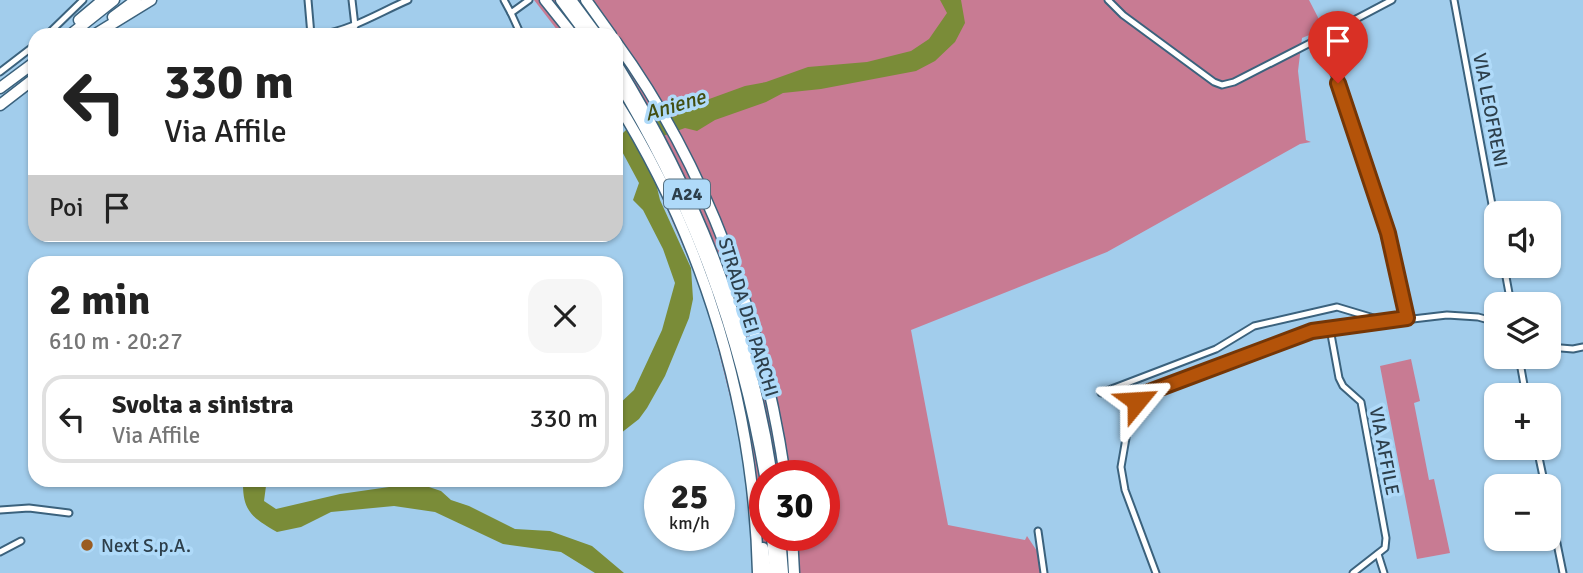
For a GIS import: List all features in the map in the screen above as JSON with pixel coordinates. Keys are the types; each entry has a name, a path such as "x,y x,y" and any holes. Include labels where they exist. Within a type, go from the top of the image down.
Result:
{"highway":[{"path":"73,28 79,19 103,0"},
{"path":"78,28 114,0"},
{"path":"101,28 136,0"},
{"path":"104,28 151,0"},
{"path":"545,0 567,28"},
{"path":"561,0 582,28"},
{"path":"570,0 592,28"},
{"path":"586,0 606,28"},
{"path":"623,53 652,98 699,186 736,278 763,370 782,460"},
{"path":"0,88 28,67"},
{"name":"STRADA DEI PARCHI","path":"623,77 676,170 710,245 750,399 762,460"},
{"path":"0,104 28,83"},
{"name":"STRADA DEI PARCHI","path":"623,87 637,106"},
{"path":"623,112 676,213 707,294 735,389 749,464"},
{"name":"STRADA DEI PARCHI","path":"722,289 757,396 769,460"},
{"path":"756,551 758,573"},
{"path":"763,551 766,573"},
{"path":"773,551 775,573"},
{"path":"781,551 782,573"},
{"path":"793,551 794,573"}],"street":[{"path":"54,28 83,0"},
{"path":"308,0 310,28"},
{"path":"352,0 355,26"},
{"path":"349,28 394,3 408,0"},
{"path":"504,0 518,28"},
{"path":"511,13 529,0"},
{"path":"1108,0 1123,15 1214,82 1222,85 1234,82 1392,0"},
{"name":"VIA LEOFRENI","path":"1454,0 1491,201"},
{"path":"1320,38 1335,74 1388,233 1407,318"},
{"path":"0,72 28,51"},
{"path":"1101,394 1216,349 1254,326 1337,307 1387,322"},
{"path":"1156,573 1125,490 1121,467 1130,415 1140,397 1312,331 1447,315 1484,319"},
{"name":"VIA AFFILE","path":"1330,328 1339,378 1343,386 1361,402 1386,538 1385,548 1378,554"},
{"path":"1561,348 1583,347"},
{"path":"0,510 29,508 69,513"},
{"path":"1038,531 1044,573"},
{"path":"0,552 21,541"},
{"path":"1559,551 1563,573"},
{"path":"1353,573 1378,554 1384,573"}],"shaded area":[{"path":"534,0 1309,0 1324,29 1302,38 1298,71 1306,140 1311,142 1300,144 1107,252 911,330 948,525 1025,540 1027,536 1037,551 1041,573 753,573 752,551 840,551 840,460 749,460 749,510 741,441 711,320 693,269 644,156 623,122 623,28 556,28"},
{"path":"940,0 961,0 965,23 955,42 935,61 916,71 821,89 783,93 715,120 697,131 685,128 641,144 660,200 691,268 693,299 689,318 665,376 639,419 623,432 623,400 634,390 662,330 675,283 663,249 643,210 633,200 639,183 623,153 623,133 627,129 676,116 690,106 745,86 766,82 808,67 867,62 911,51 929,39 947,13"},
{"path":"1411,359 1420,401 1414,403 1429,480 1434,479 1450,553 1417,559 1380,366"},
{"path":"243,487 266,487 264,501 276,509 340,494 389,487 429,487 515,529 550,531 592,546 624,573 595,573 561,552 503,544 435,512 394,506 331,512 301,527 277,532 251,514"}],"place":[{"name":"Next S.p.A.","path":"87,545"}],"route":[{"path":"1137,401 1144,394 1312,331 1407,318 1388,233 1338,83"}],"water label":[{"name":"Aniene","path":"675,105"}]}
